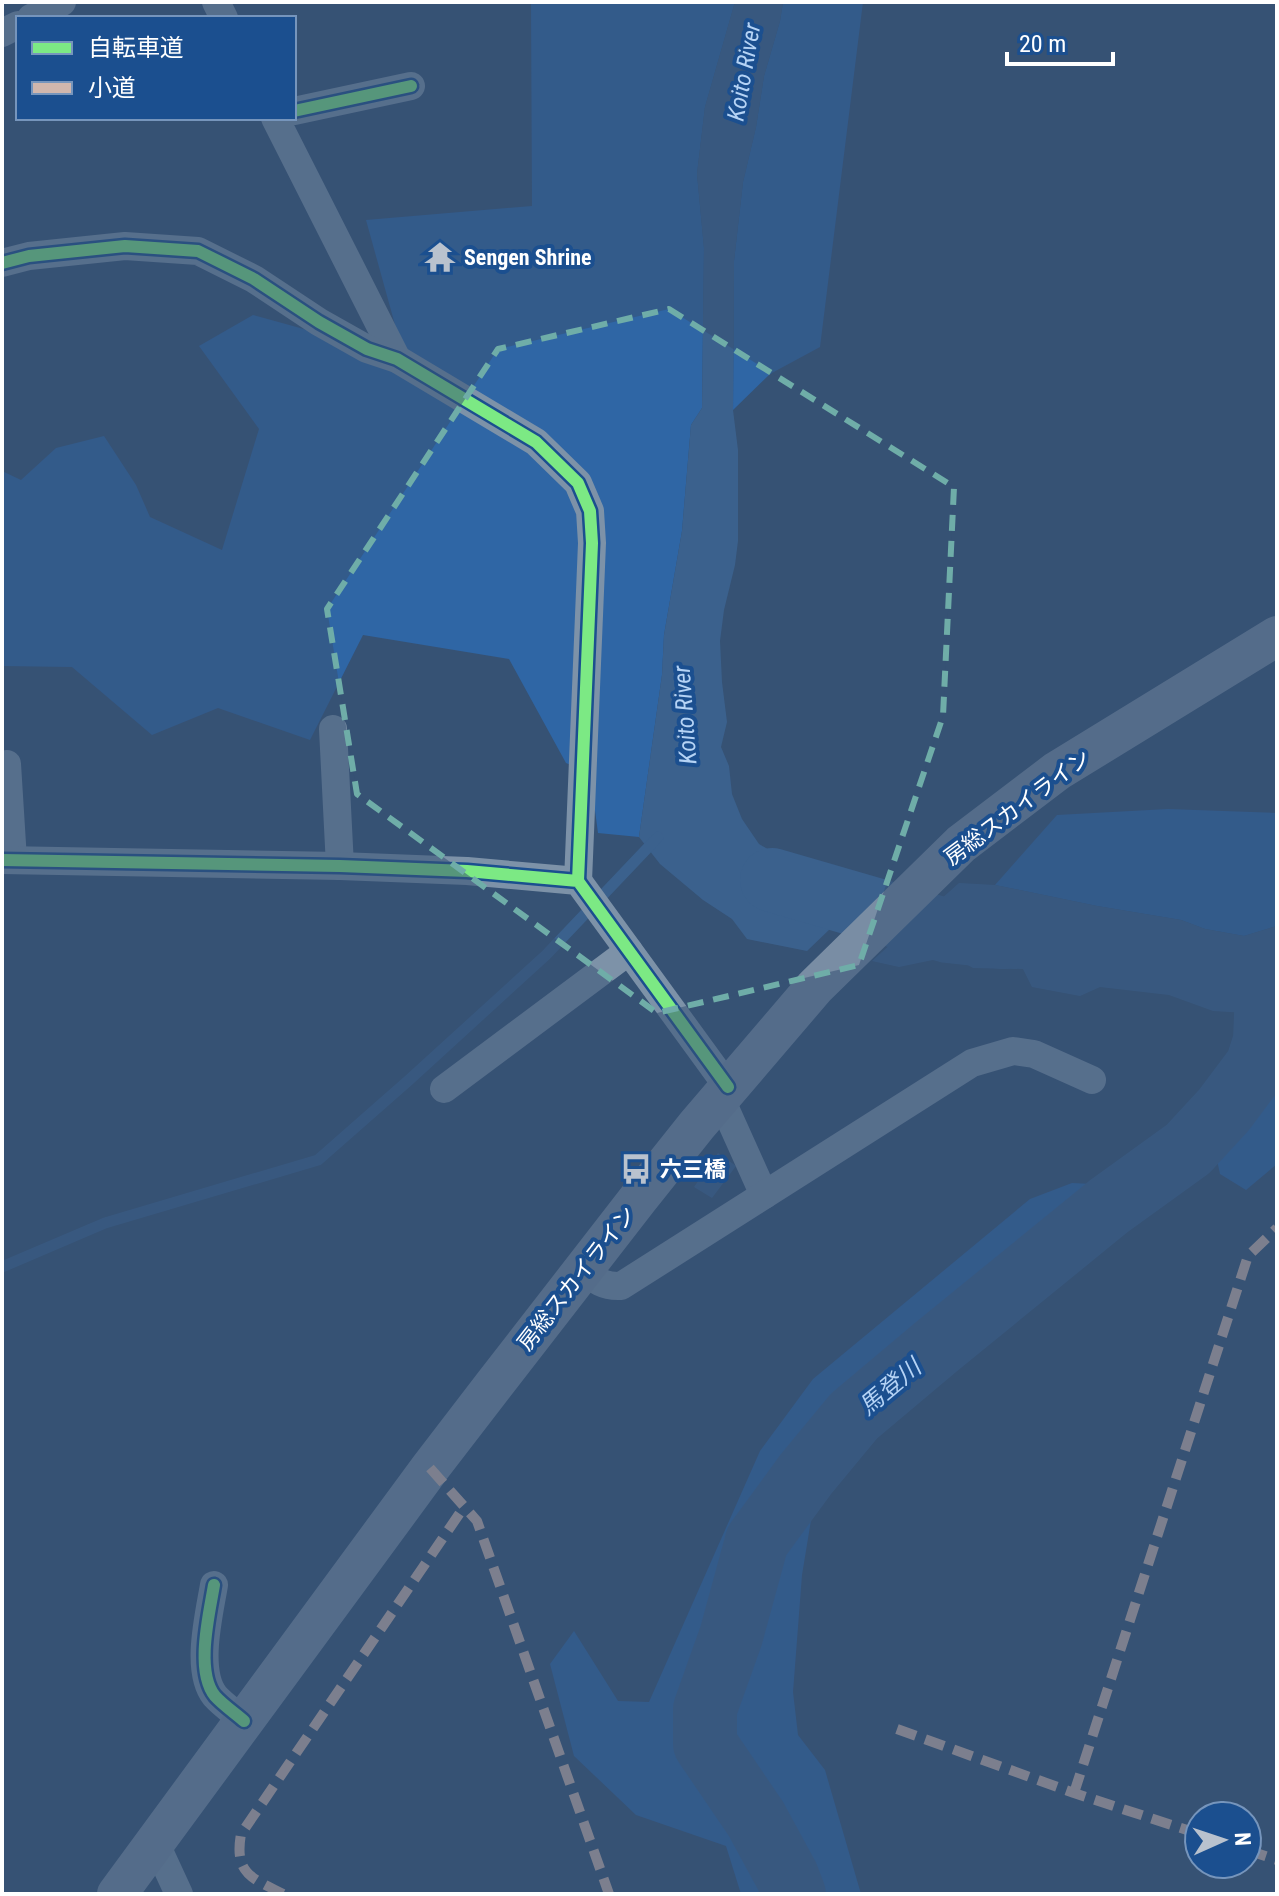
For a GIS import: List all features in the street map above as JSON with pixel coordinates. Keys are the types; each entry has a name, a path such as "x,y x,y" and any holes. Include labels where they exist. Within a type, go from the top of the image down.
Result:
{"main road":[{"name":"房総スカイライン","path":"117,1894 430,1468 724,1092 815,987 961,844 1057,771 1277,636"}],"street":[{"path":"35,16 62,2"},
{"path":"296,111 411,86"},
{"path":"276,120 397,359"},
{"path":"2,263 29,256 125,246 198,251 254,279 367,349 397,359 536,442 578,483 590,511 592,543 581,885 724,1092 764,1195"},
{"path":"333,729 340,866"},
{"path":"7,764 8,860 467,871 581,885"},
{"path":"444,1089 626,946"},
{"path":"583,1270 600,1284 621,1286 972,1063 1013,1051 1034,1054 1092,1080"},
{"path":"214,1585 206,1636 207,1681 215,1696 244,1721"},
{"path":"155,1842 179,1894"}],"highlighted area":[{"path":"669,309 954,487 943,716 859,965 657,1013 357,794 327,609 498,349"}],"shaded area":[{"path":"531,2 735,2 705,107 697,174 704,248 702,408 691,425 682,531 664,635 662,675 639,837 598,833 590,773 566,763 509,659 363,635 310,740 218,708 152,735 72,667 2,666 2,471 21,480 56,448 104,436 136,485 150,517 222,550 259,429 199,346 253,315 329,336 407,368 366,220 532,206"},
{"path":"783,2 863,2 820,347 770,374 733,410 734,261 743,182 764,76"},
{"path":"1168,809 1277,813 1277,926 1244,936 1205,929 1181,920 995,885 1057,815"},
{"path":"1277,1007 1277,1164 1246,1190 1220,1174 1214,1146 1263,1102 1266,1032 1271,1011"},
{"path":"1072,1183 1111,1185 934,1318 824,1441 802,1575 793,1692 798,1735 825,1770 861,1894 741,1894 726,1846 636,1815 574,1756 550,1664 574,1631 618,1701 649,1702 760,1451 813,1379 1030,1199"}],"water":[{"path":"735,2 783,2 764,76 743,182 734,261 733,410 738,450 738,541 720,641 727,722 721,747 729,766 732,794 742,819 759,844 778,855 793,854 829,873 878,883 807,951 747,939 732,919 703,900 660,864 639,837 662,675 664,635 682,531 691,425 702,408 704,248 697,174 705,107"},
{"path":"959,883 995,885 1181,920 1205,929 1244,936 1277,926 1277,1007 1266,1014 1213,1011 1169,995 1100,987 1080,996 1032,987 1023,969 973,968 952,956 899,967 872,961"},
{"path":"718,1153 736,1166 712,1198 694,1187"}],"waterway":[{"path":"2,1267 105,1223 318,1160 546,955 658,837"},
{"name":"Koito River","path":"772,880 948,931 1003,937"},
{"name":"馬登川","path":"794,1894 756,1819 705,1744 705,1709 731,1636 757,1541 854,1416 1109,1206 1188,1149 1224,1110 1257,1066 1265,1041 1268,967"}],"marked path":[{"path":"1074,1793 1248,1256 1277,1228"},
{"path":"430,1468 477,1521 609,1894"},
{"path":"283,1894 254,1879 243,1866 240,1858 241,1834 464,1507"},
{"path":"897,1729 1183,1829"},
{"path":"1263,1855 1277,1860"}],"cycle path":[{"path":"296,111 411,86"},
{"path":"2,263 29,256 125,246 198,251 254,279 367,349 397,359 536,442 578,483 590,511 592,543 578,881"},
{"path":"2,860 340,866 467,871 578,881 728,1087"},
{"path":"214,1585 205,1642 206,1672 215,1696 244,1721"}],"place":[{"name":"Sengen Shrine","path":"440,257"},
{"name":"六三橋","path":"636,1169"}]}
